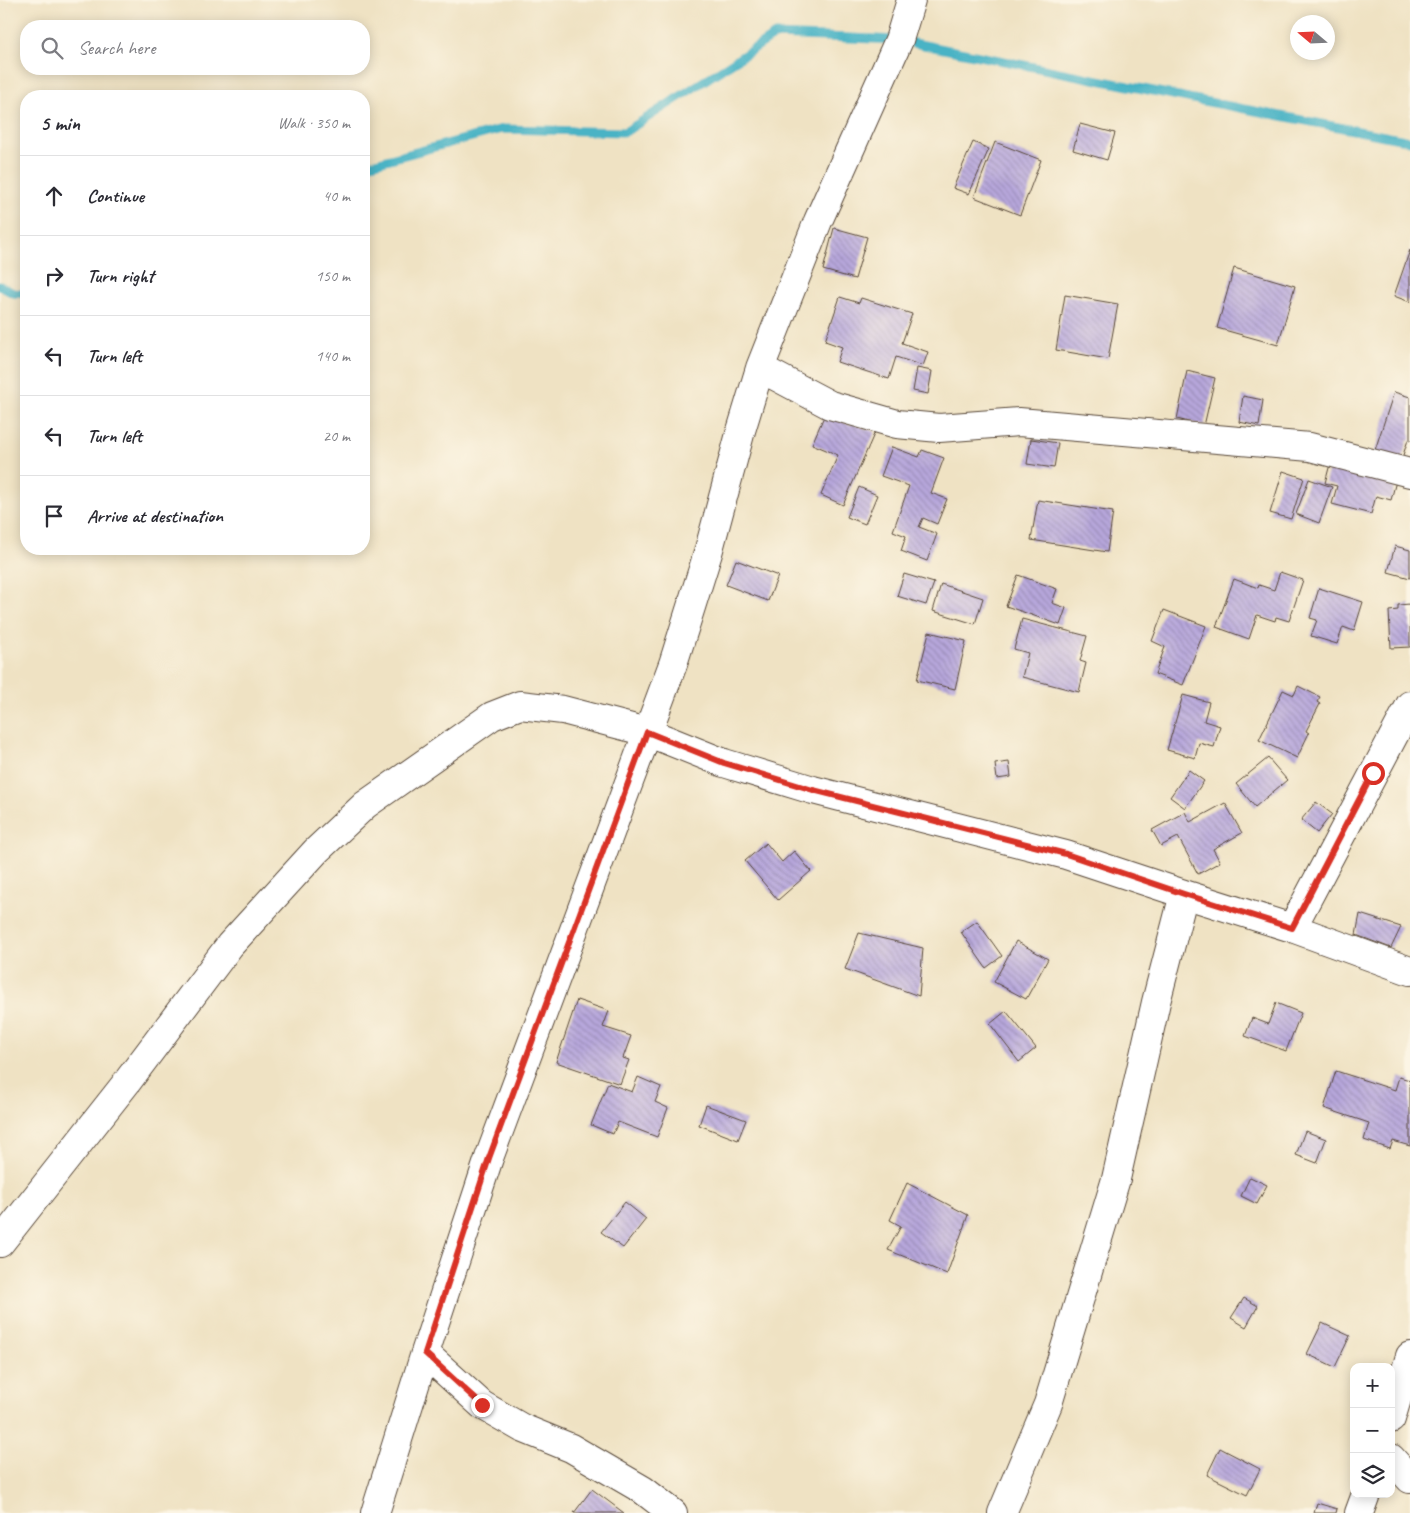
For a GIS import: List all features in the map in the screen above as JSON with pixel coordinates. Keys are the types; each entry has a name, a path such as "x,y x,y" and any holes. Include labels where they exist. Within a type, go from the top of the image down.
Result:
{"street":[{"path":"375,1513 489,1158 673,664 708,552 760,368 818,221 899,40 911,0"},
{"path":"760,368 830,405 897,424 939,428 1019,422 1310,447 1410,473"},
{"path":"1292,928 1410,705"},
{"path":"0,1243 127,1082 230,944 316,851 365,805 492,716 520,706 563,710 647,732 724,763 813,790 1066,854 1292,928 1410,971"},
{"path":"1002,1513 1048,1404 1113,1188 1156,1002 1184,894"},
{"path":"425,1353 482,1405 522,1428 571,1448 643,1490 673,1513"},
{"path":"1394,1408 1410,1356"},
{"path":"1395,1462 1410,1479"},
{"path":"1360,1513 1365,1498"}],"building":[{"path":"1080,124 1115,133 1107,160 1073,150"},
{"path":"973,142 989,149 969,194 953,188"},
{"path":"995,142 1041,160 1020,215 974,197"},
{"path":"834,228 867,237 855,279 823,270"},
{"path":"1410,250 1410,302 1394,296"},
{"path":"1234,268 1295,286 1278,345 1217,328"},
{"path":"1065,295 1118,304 1108,359 1056,350"},
{"path":"840,297 859,303 861,298 912,314 902,343 928,352 923,366 896,357 889,379 837,362 842,347 825,341"},
{"path":"917,368 932,371 928,394 913,391"},
{"path":"1187,371 1215,378 1204,426 1177,419"},
{"path":"1394,392 1410,397 1410,441 1408,440 1401,461 1374,453"},
{"path":"1243,396 1263,400 1259,426 1239,422"},
{"path":"825,414 851,425 852,423 875,432 843,505 821,495 838,455 812,444"},
{"path":"1031,439 1058,443 1054,468 1027,464"},
{"path":"892,447 919,457 922,450 944,458 931,493 947,499 937,524 923,518 919,527 937,534 927,561 901,551 906,536 893,531 909,486 881,476"},
{"path":"1330,464 1396,481 1391,500 1376,496 1371,514 1332,504 1337,486 1325,483"},
{"path":"1283,471 1304,478 1291,519 1270,513"},
{"path":"1309,479 1332,487 1319,523 1296,514"},
{"path":"859,487 877,495 865,524 847,517"},
{"path":"1038,500 1113,512 1107,552 1031,540"},
{"path":"1395,546 1410,550 1410,578 1388,572"},
{"path":"736,560 778,576 768,601 726,585"},
{"path":"1280,572 1303,580 1289,621 1276,617 1275,621 1257,615 1249,639 1216,627 1234,579 1258,588 1259,585 1274,590"},
{"path":"904,574 934,583 926,605 897,596"},
{"path":"1018,575 1057,589 1052,603 1066,608 1060,625 1006,606"},
{"path":"941,584 983,598 975,624 933,611"},
{"path":"1319,588 1363,602 1354,631 1343,627 1337,644 1311,636 1317,620 1310,618"},
{"path":"1410,604 1410,647 1391,648 1389,611 1398,610 1398,605"},
{"path":"1164,610 1206,626 1183,685 1155,674 1165,647 1152,641"},
{"path":"1022,619 1087,636 1080,661 1086,663 1079,692 1022,677 1028,653 1014,649"},
{"path":"929,632 966,641 955,689 917,680"},
{"path":"1298,686 1320,697 1317,702 1320,704 1306,731 1309,733 1297,758 1259,740 1283,690 1294,695"},
{"path":"1183,695 1209,702 1204,721 1220,726 1214,747 1199,743 1195,758 1167,750"},
{"path":"1268,758 1287,780 1255,807 1236,784"},
{"path":"1009,762 1011,777 997,779 995,764"},
{"path":"1189,770 1204,781 1185,808 1170,797"},
{"path":"1316,802 1332,814 1317,833 1301,820"},
{"path":"1225,803 1242,833 1213,849 1220,862 1198,874 1178,837 1161,846 1152,830 1185,812 1190,822"},
{"path":"766,843 782,862 794,851 811,871 778,900 745,861"},
{"path":"1360,914 1401,927 1391,948 1356,935"},
{"path":"977,921 1002,956 986,968 961,932"},
{"path":"859,933 923,948 919,996 845,969"},
{"path":"1016,941 1048,959 1026,999 994,982"},
{"path":"577,1000 609,1011 603,1027 631,1036 623,1058 629,1060 620,1084 556,1062"},
{"path":"1276,1003 1301,1013 1286,1051 1245,1036 1252,1018 1268,1024"},
{"path":"1006,1011 1036,1048 1019,1062 990,1024"},
{"path":"1336,1071 1395,1090 1399,1077 1410,1080 1410,1146 1393,1141 1390,1149 1364,1140 1369,1123 1324,1108"},
{"path":"638,1077 661,1087 655,1102 668,1108 657,1137 618,1122 613,1134 591,1125 608,1083 632,1092"},
{"path":"706,1105 746,1120 738,1140 699,1125"},
{"path":"1305,1131 1326,1139 1317,1163 1296,1155"},
{"path":"1250,1177 1267,1185 1257,1204 1241,1196"},
{"path":"907,1183 968,1215 947,1274 888,1250 901,1226 890,1220"},
{"path":"625,1202 646,1219 623,1248 601,1232"},
{"path":"1244,1298 1258,1306 1246,1327 1231,1318"},
{"path":"1322,1323 1350,1336 1335,1367 1307,1354"},
{"path":"1220,1448 1260,1469 1247,1495 1207,1475"},
{"path":"592,1489 624,1513 574,1513"},
{"path":"1317,1503 1337,1509 1336,1513 1314,1513"}],"waterway":[{"path":"370,164 502,129 625,132 775,35 899,40 1410,141"},
{"path":"0,286 13,293 20,294"}],"route":[{"path":"482,1405 425,1353 489,1158 647,732 724,763 813,790 1066,854 1292,928 1373,773"}]}
